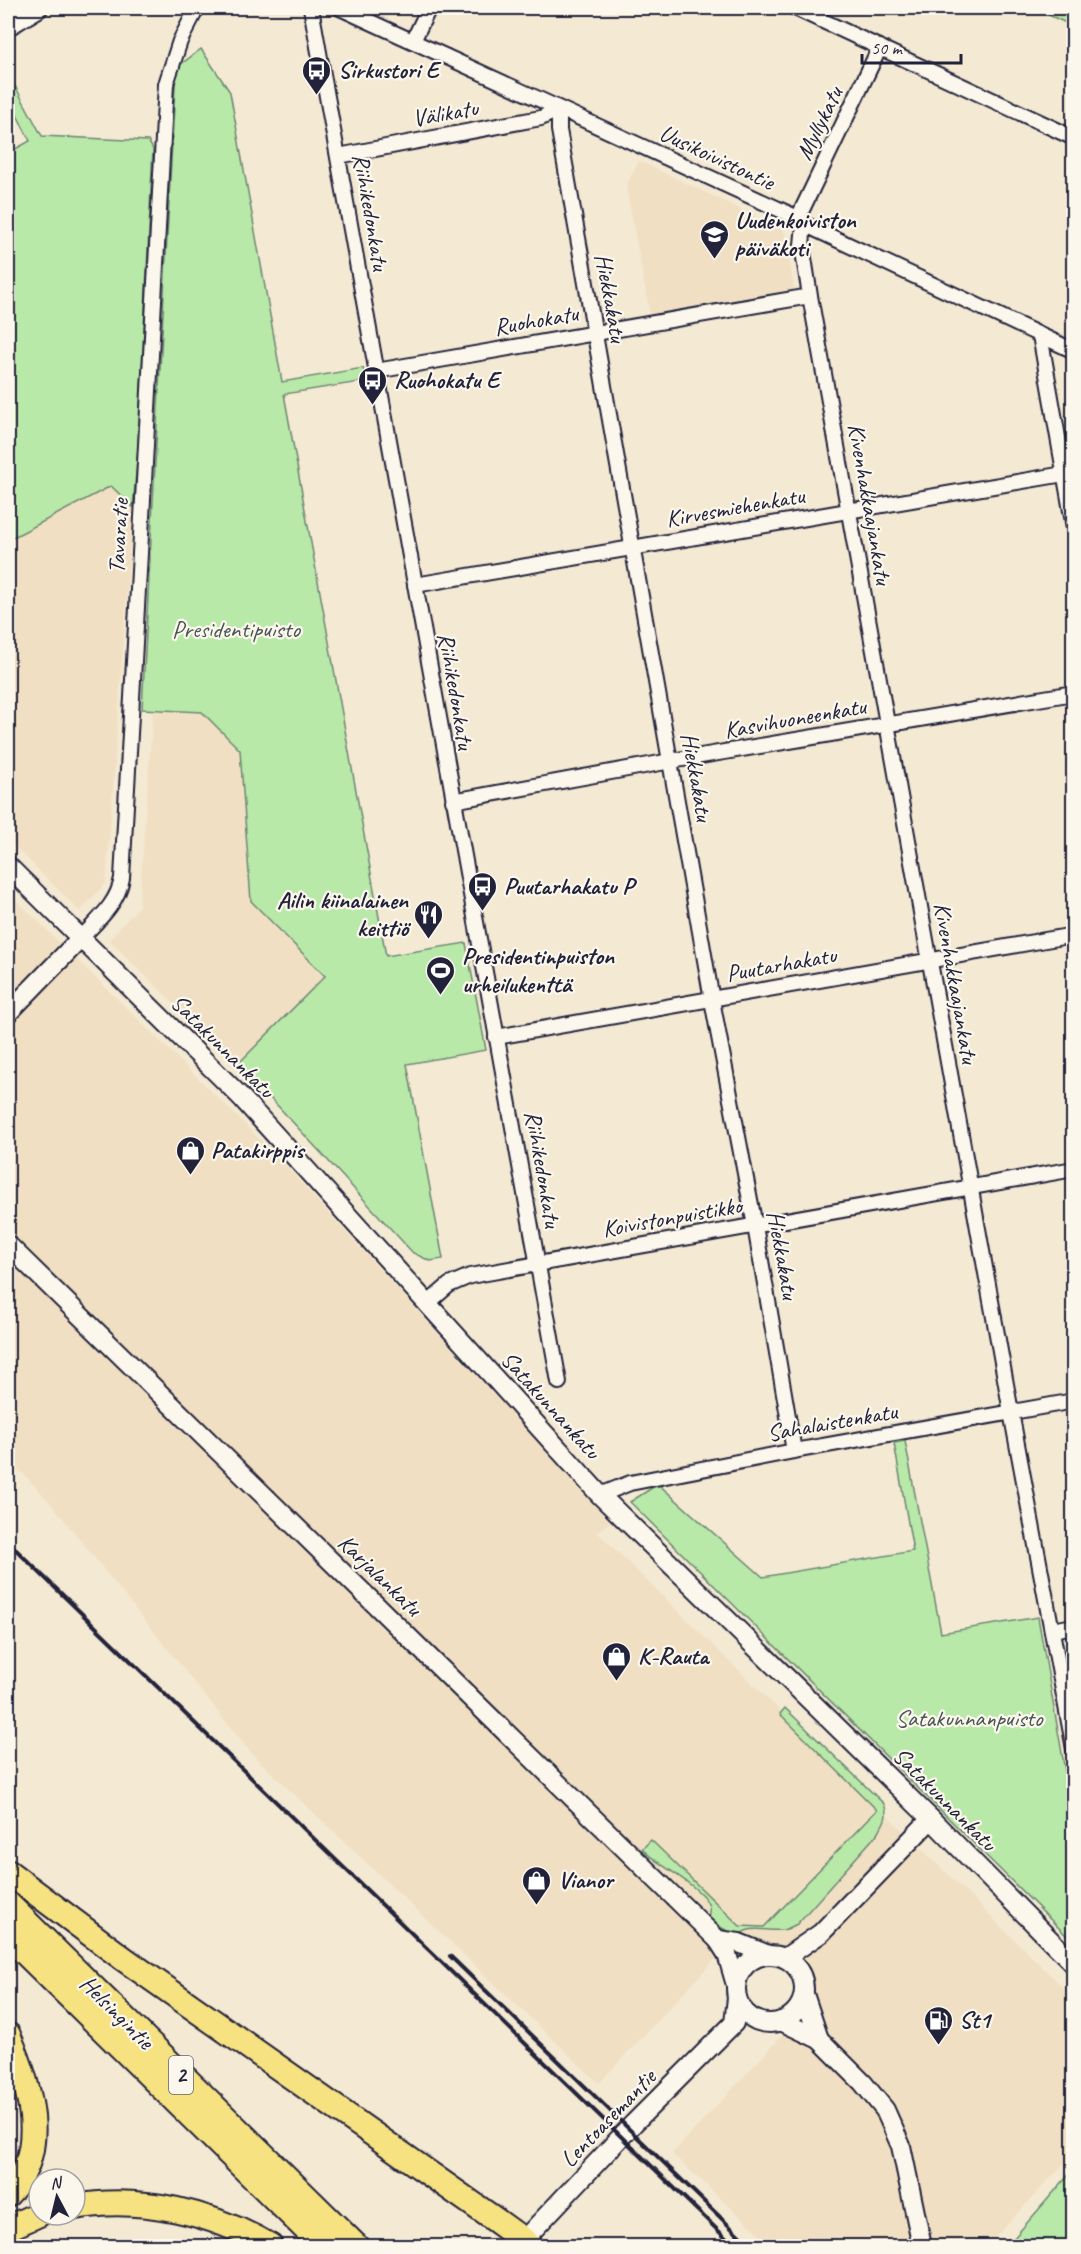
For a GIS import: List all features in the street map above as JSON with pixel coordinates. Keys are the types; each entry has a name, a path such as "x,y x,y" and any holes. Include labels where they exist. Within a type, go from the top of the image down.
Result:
{"highway":[{"path":"8,1872 124,1959 523,2244"},
{"name":"Helsingintie","path":"8,1904 356,2247"},
{"name":"Helsingintie","path":"8,1936 324,2247"},
{"path":"8,2035 21,2068 33,2115 29,2158 22,2175 8,2194"},
{"path":"87,2207 121,2204 159,2207 195,2214 227,2224 270,2247"},
{"path":"8,2228 27,2219"}],"main road":[{"path":"8,26 38,8"},
{"name":"Satakunnankatu","path":"8,866 240,1096 600,1495 931,1819 1073,1964"},
{"name":"Tavaratie","path":"8,1013 81,938"},
{"name":"Karjalankatu","path":"8,1245 718,1940 727,1954 736,1991"},
{"path":"785,1958 821,1933 931,1819"},
{"path":"800,1972 821,1933"},
{"path":"718,1940 739,1943 766,1954 785,1958 800,1972 804,1994 819,2039"},
{"path":"766,1954 746,1963 741,1970 736,1991 734,2023 772,2022 792,2014 800,2005 804,1994"},
{"path":"736,1991 746,2014 819,2039 876,2097 894,2127 907,2171 922,2247"},
{"name":"Lentoasemantie","path":"523,2244 634,2123 734,2023"}],"street":[{"name":"Tavaratie","path":"81,938 112,904 118,895 122,878 166,84 188,14 197,8"},
{"name":"Riihikedonkatu","path":"311,8 559,1382"},
{"name":"Uusikoivistontie","path":"340,8 801,221 1074,351"},
{"path":"413,41 429,8"},
{"path":"795,8 1074,138"},
{"name":"Myllykatu","path":"801,221 880,47"},
{"name":"Välikatu","path":"338,156 541,118 559,109"},
{"name":"Hiekkakatu","path":"559,109 559,129 594,333 794,1451"},
{"name":"Kivenhakkaajankatu","path":"801,221 802,245 810,296 848,511 1074,1749"},
{"name":"Ruohokatu","path":"376,371 810,296"},
{"path":"1040,335 1074,528"},
{"name":"Kirvesmiehenkatu","path":"415,585 1064,474"},
{"name":"Kasvihuoneenkatu","path":"453,801 671,761 1074,693"},
{"name":"Puutarhakatu","path":"496,1037 1074,934"},
{"name":"Koivistonpuistikko","path":"427,1304 449,1286 470,1276 1074,1169"},
{"name":"Sahalaistenkatu","path":"600,1495 630,1483 1074,1401"},
{"path":"1052,1630 1074,1626"}],"shaded area":[{"path":"387,8 422,8 415,21"},
{"name":"Uudenkoiviston päiväkoti","path":"639,161 784,230 794,289 650,314 626,186"},
{"path":"111,486 133,507 106,883 80,911 8,840 8,540"},
{"path":"153,711 202,712 240,750 251,901 325,976 237,1065 109,940 139,907"},
{"path":"8,892 270,1149 610,1522 597,1532 1073,1997 1073,2154 987,2246 773,2246 672,2154 816,1999 737,1926 719,1955 599,2083 252,1754 49,1501 8,1458"}],"green space":[{"path":"1033,8 1073,8 1073,26"},
{"name":"Presidentipuisto","path":"201,49 230,92 282,382 363,368 366,381 284,394 386,956 466,943 486,1050 407,1064 443,1259 430,1261 413,1253 276,1104 237,1065 325,976 251,901 240,750 202,712 142,709 176,68"},
{"path":"8,73 42,136 148,141 153,149 138,450 133,507 111,486 8,540 8,153 30,141 8,97"},
{"name":"Satakunnanpuisto","path":"905,1441 941,1633 1038,1617 1073,1816 1073,1938 1067,1936 630,1502 658,1484 763,1577 913,1551 894,1443"},
{"path":"785,1708 884,1804 886,1815 878,1833 797,1924 783,1930 748,1930 738,1936 722,1928 708,1917 709,1907 700,1892 642,1849 651,1840 740,1926 764,1927 877,1810 780,1714"},
{"path":"1073,2170 1073,2246 1007,2246"}],"railway":[{"path":"8,1542 734,2246"},
{"path":"450,1956 750,2246"}],"place":[{"name":"Sirkustori E","path":"317,96"},
{"name":"Uudenkoiviston päiväkoti","path":"714,260"},
{"name":"Ruohokatu E","path":"373,406"},
{"name":"Puutarhakatu P","path":"483,912"},
{"name":"Ailin kiinalainen keittiö","path":"429,940"},
{"name":"Presidentinpuiston urheilukenttä","path":"441,996"},
{"name":"Patakirppis","path":"190,1176"},
{"name":"K-Rauta","path":"617,1682"},
{"name":"Vianor","path":"537,1906"},
{"name":"St1","path":"938,2046"}]}
